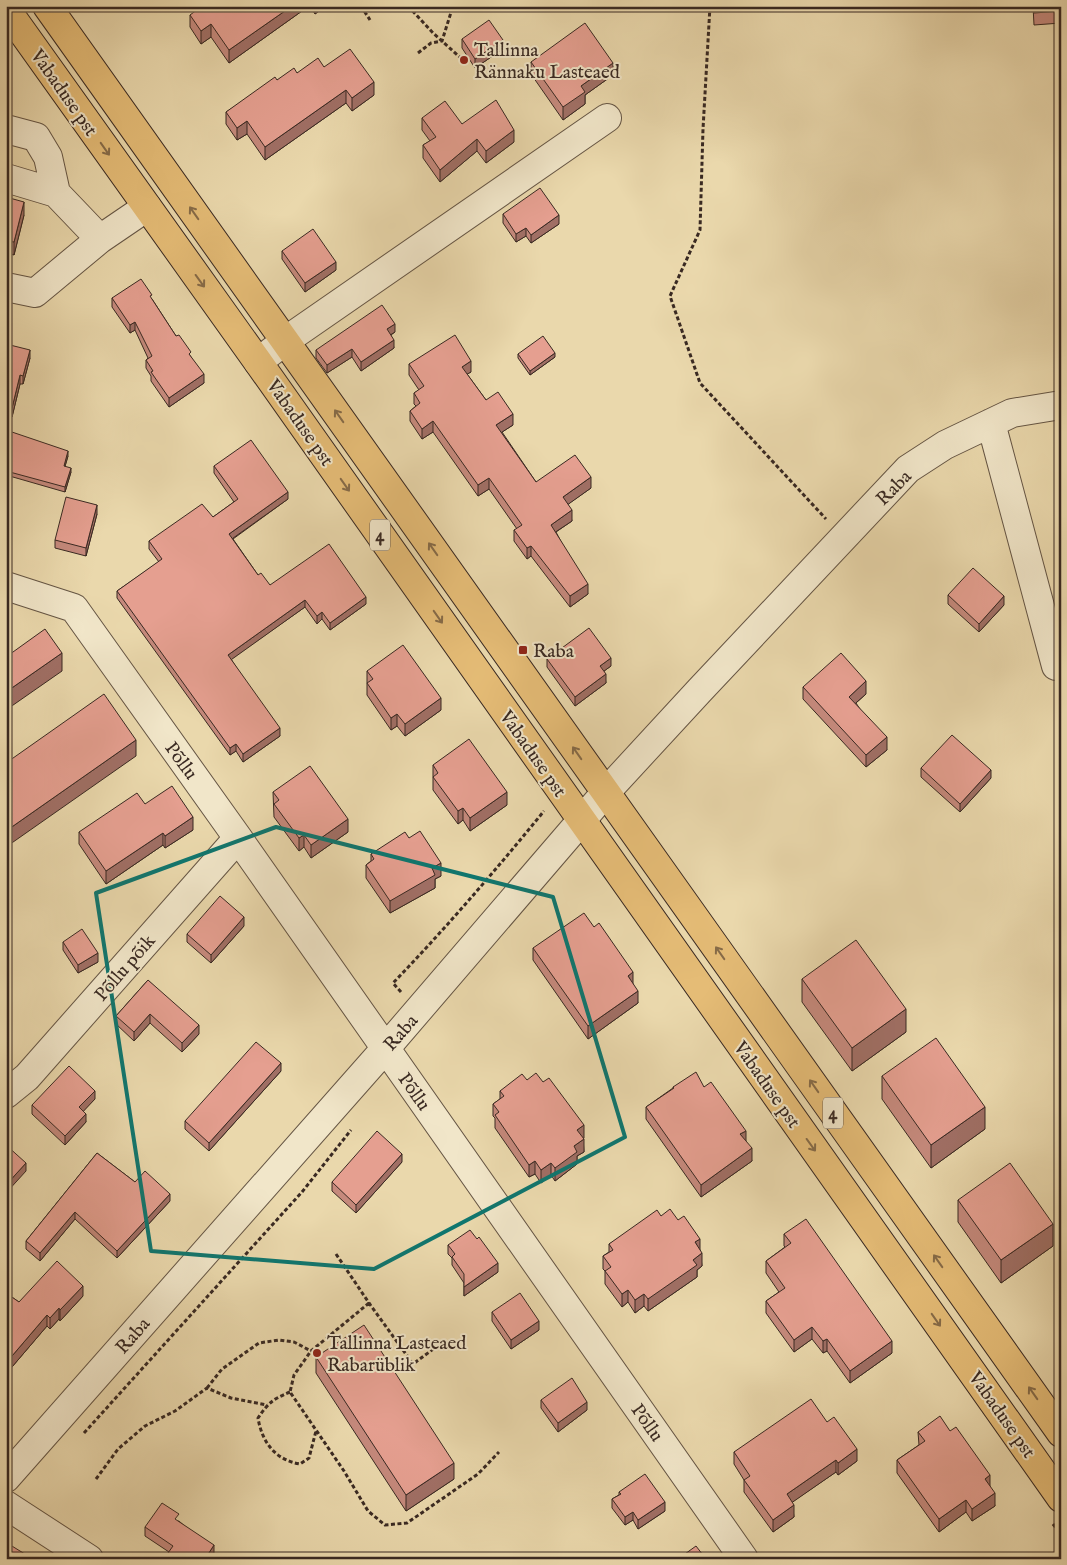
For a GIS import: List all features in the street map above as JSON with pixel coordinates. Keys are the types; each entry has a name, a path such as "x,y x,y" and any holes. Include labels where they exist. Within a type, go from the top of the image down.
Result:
{"highway":[{"name":"Vabaduse pst","path":"46,6 1061,1433"},
{"name":"Vabaduse pst","path":"6,9 258,362 1061,1498"}],"street":[{"path":"258,362 285,341 608,118"},
{"path":"6,129 36,137 48,157 56,193"},
{"path":"6,178 56,193 100,239"},
{"path":"6,287 35,293 100,239 147,207"},
{"name":"Raba","path":"6,1478 386,1049 606,793 908,469 944,445 1012,414 1061,405"},
{"path":"991,423 1056,666"},
{"name":"Põllu","path":"6,586 74,608 238,838 744,1559"},
{"name":"Põllu põik","path":"6,1094 27,1077 238,838"},
{"path":"6,1505 89,1559"}],"path":[{"path":"361,6 370,20"},
{"path":"408,6 463,60"},
{"path":"442,41 453,6"},
{"path":"710,6 703,129 700,230 670,296 700,383 819,512 846,536"},
{"path":"418,53 431,43 442,41"},
{"path":"420,1010 393,983 448,924 546,809"},
{"path":"336,1254 413,1364 436,1347"},
{"path":"369,1303 311,1351 294,1375 290,1392 368,1511 385,1525 407,1523 478,1474 499,1452"},
{"path":"96,1479 118,1449 145,1426 175,1411 207,1388 222,1369 259,1343 280,1340 294,1342 311,1351"},
{"path":"207,1388 231,1398 267,1405"},
{"path":"290,1392 277,1397 267,1405 258,1418 260,1432 271,1450 289,1462 300,1464 309,1458 316,1431"}],"highlighted area":[{"path":"276,827 553,897 625,1137 374,1269 151,1251 96,893"}],"building":[{"path":"202,6 292,6 229,50 211,24 201,31 190,15"},
{"path":"1033,6 1061,6 1061,11 1034,13"},
{"path":"489,20 503,40 475,59 462,39"},
{"path":"585,23 613,63 581,86 585,92 563,107 531,62"},
{"path":"350,49 374,82 352,98 346,90 265,147 247,121 237,128 226,112 275,77 277,80 294,68 297,73 318,58 324,67"},
{"path":"496,100 514,130 486,151 477,139 440,170 423,145 436,137 422,118 445,101 462,124"},
{"path":"540,188 559,215 531,235 526,228 516,234 503,214"},
{"path":"6,197 24,202 14,242 6,241"},
{"path":"313,229 336,262 305,283 282,251"},
{"path":"141,279 176,336 179,335 191,352 189,354 204,374 169,398 151,372 153,371 146,360 152,356 135,322 130,325 112,298"},
{"path":"382,305 395,324 387,329 394,340 361,362 352,349 327,365 316,350"},
{"path":"455,335 471,361 462,367 486,400 498,392 513,414 496,425 536,482 575,455 591,477 563,497 572,510 551,525 588,584 570,596 531,546 527,548 514,530 522,525 489,478 478,485 433,421 422,429 410,411 420,403 414,393 424,386 409,364"},
{"path":"543,336 555,353 530,371 518,354"},
{"path":"6,344 30,350 23,376 20,375 12,408 6,406"},
{"path":"6,430 68,451 64,466 71,468 65,487 6,471"},
{"path":"251,440 288,492 229,534 258,575 261,573 270,585 329,544 366,597 330,623 322,612 317,616 305,600 228,655 280,728 243,754 236,744 230,748 117,591 162,559 149,541 202,504 213,517 238,499 214,466"},
{"path":"66,497 97,505 86,548 55,540"},
{"path":"973,568 1004,596 979,624 948,595"},
{"path":"589,628 611,658 600,666 606,674 575,697 547,659"},
{"path":"45,629 62,653 6,692 6,657"},
{"path":"403,645 441,698 405,724 397,714 391,718 367,683 373,679 367,671"},
{"path":"841,653 866,681 849,697 887,737 866,755 803,687"},
{"path":"104,694 136,740 6,831 6,763"},
{"path":"952,735 991,770 960,804 921,768"},
{"path":"469,739 507,792 470,818 463,808 458,811 433,777 438,773 433,765"},
{"path":"310,766 348,819 311,845 304,835 299,838 274,804 279,800 273,792"},
{"path":"172,786 193,817 165,836 163,833 106,871 79,832 137,793 145,804"},
{"path":"420,831 441,863 432,868 435,875 390,901 366,865 374,859 371,854 405,832 409,838"},
{"path":"220,896 244,917 211,955 187,934"},
{"path":"584,913 594,927 599,923 633,972 628,976 638,991 588,1026 533,948"},
{"path":"82,929 98,953 78,965 63,942"},
{"path":"856,940 906,1009 852,1048 802,979"},
{"path":"148,980 199,1025 182,1043 150,1014 134,1032 116,1016"},
{"path":"936,1038 985,1107 931,1145 882,1076"},
{"path":"256,1042 281,1063 209,1143 185,1121"},
{"path":"69,1066 95,1091 79,1107 86,1114 65,1136 32,1105"},
{"path":"696,1072 704,1087 711,1082 746,1131 740,1134 752,1148 701,1185 646,1107"},
{"path":"536,1073 543,1082 549,1078 584,1125 577,1130 584,1139 574,1146 577,1152 555,1168 551,1163 541,1170 535,1161 529,1165 495,1115 499,1112 493,1104 504,1096 500,1091 522,1074 527,1080"},
{"path":"377,1131 402,1154 356,1205 332,1182"},
{"path":"6,1145 26,1163 6,1185"},
{"path":"97,1153 135,1182 145,1171 170,1194 117,1251 75,1212 40,1253 26,1241"},
{"path":"1010,1163 1053,1224 1001,1260 958,1200"},
{"path":"670,1209 678,1220 684,1216 700,1239 695,1242 702,1253 693,1260 697,1265 648,1299 644,1294 635,1300 628,1290 622,1294 605,1271 611,1267 603,1256 613,1250 609,1244 657,1210 661,1216"},
{"path":"806,1219 892,1341 850,1371 827,1339 823,1341 812,1327 794,1340 766,1301 785,1288 766,1261 791,1243 784,1234"},
{"path":"470,1230 477,1239 479,1237 498,1263 464,1287 464,1274 452,1257 455,1254 448,1245"},
{"path":"57,1261 83,1286 60,1310 59,1308 50,1318 47,1315 6,1363 6,1293 19,1302"},
{"path":"520,1293 539,1321 511,1340 492,1312"},
{"path":"364,1325 454,1463 406,1495 316,1357"},
{"path":"572,1378 587,1402 558,1423 541,1400"},
{"path":"811,1399 827,1422 834,1417 857,1449 838,1463 836,1460 787,1494 794,1505 773,1520 744,1480 750,1476 734,1452"},
{"path":"940,1416 950,1431 956,1427 990,1475 985,1479 995,1493 972,1509 966,1500 939,1519 897,1460 925,1441 918,1432"},
{"path":"645,1474 665,1502 638,1520 633,1512 625,1517 612,1499"},
{"path":"162,1503 179,1514 175,1519 214,1545 205,1559 176,1559 168,1553 173,1546 145,1527"},
{"path":"7,1543 33,1559 6,1559"},
{"path":"696,1546 706,1559 678,1559"}],"place":[{"name":"Tallinna Rännaku Lasteaed","path":"464,60"},
{"name":"Raba","path":"523,650"},
{"name":"Tallinna Lasteaed Rabarüblik","path":"317,1353"}]}
